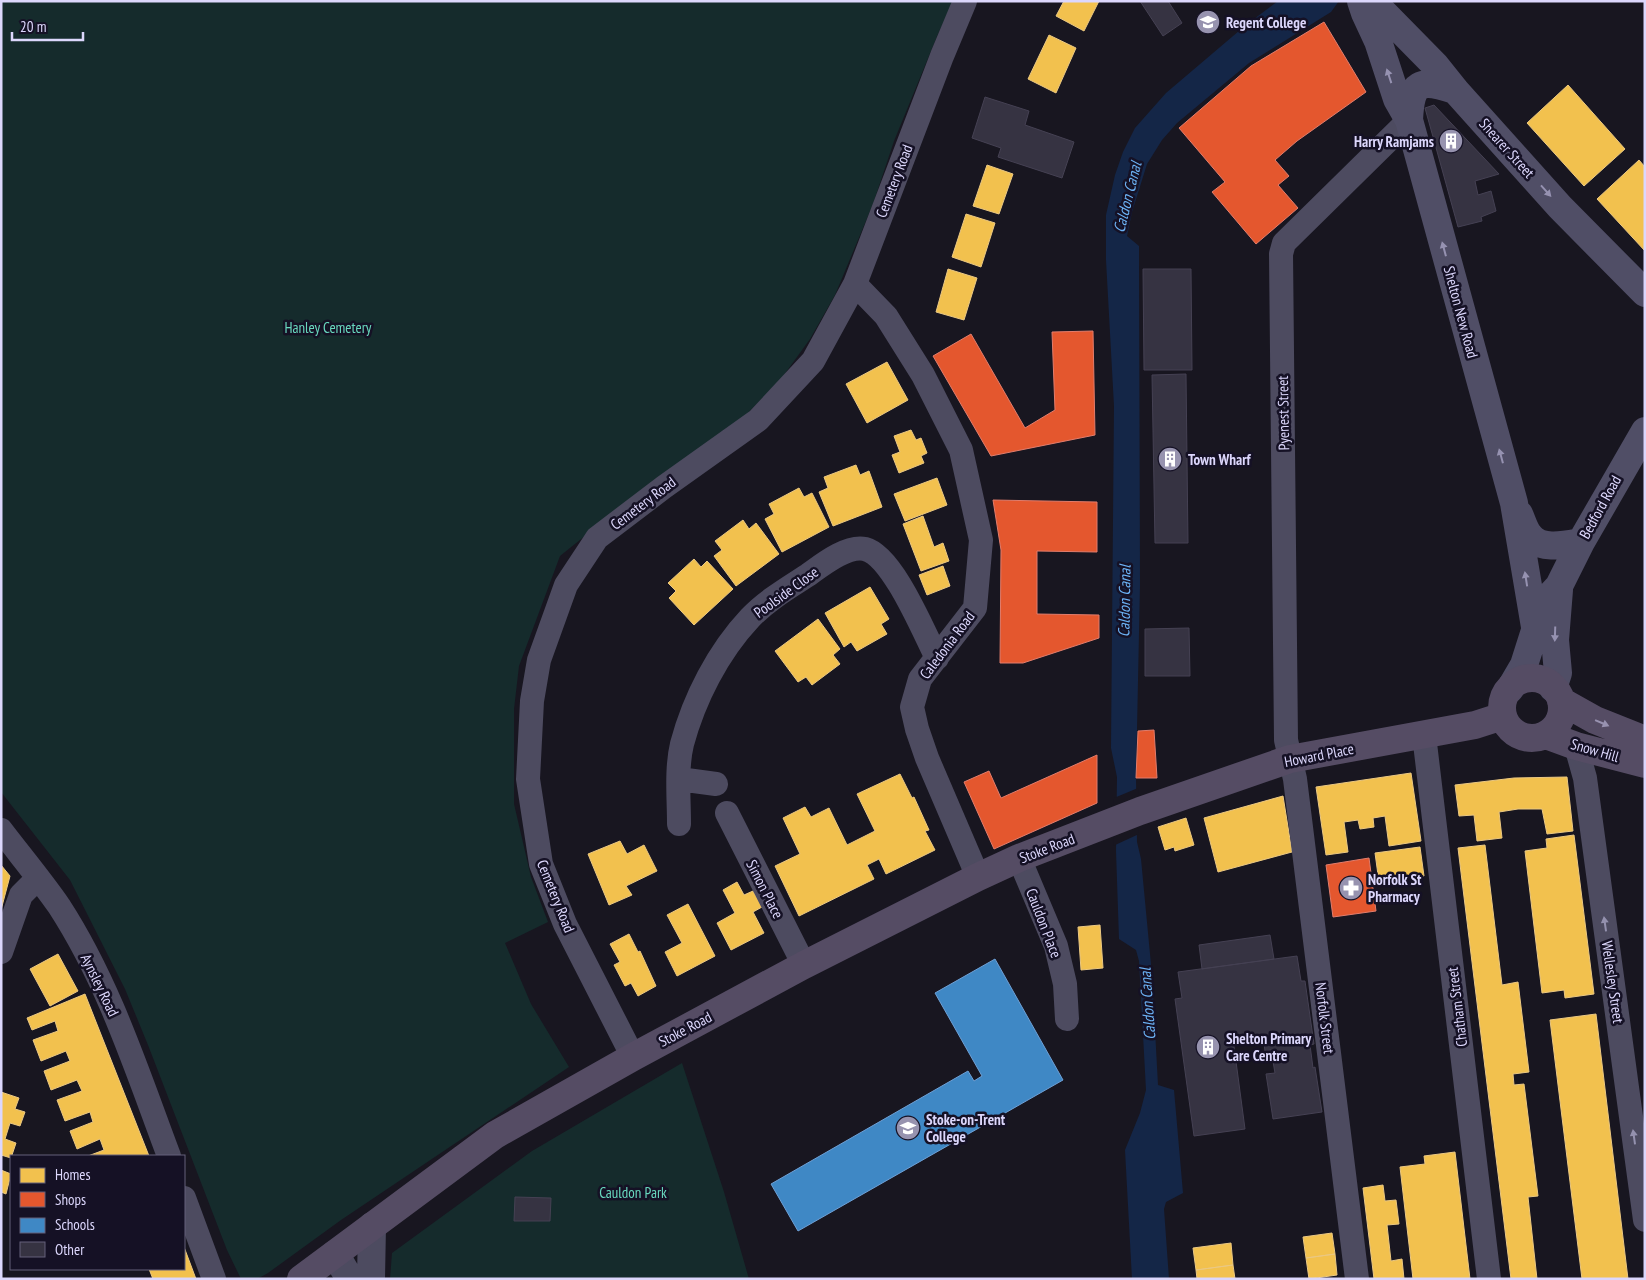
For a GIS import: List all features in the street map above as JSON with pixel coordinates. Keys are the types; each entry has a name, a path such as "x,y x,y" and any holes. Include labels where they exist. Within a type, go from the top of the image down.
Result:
{"main road":[{"name":"Shelton New Road","path":"1361,1 1378,42 1397,99 1409,120 1514,503 1535,627"},
{"name":"Shearer Street","path":"1372,1 1435,65 1455,90 1560,207 1645,294"},
{"name":"Shelton New Road","path":"1409,120 1410,100 1420,85 1427,83 1455,90"},
{"name":"Bedford Road","path":"1510,689 1524,665 1544,602 1559,586 1581,542 1645,431"},
{"name":"Shelton New Road","path":"1514,503 1529,536 1536,542 1559,546 1581,542"},
{"name":"Bedford Road","path":"1557,694 1558,673 1555,640 1559,586"},
{"path":"1524,679 1542,680 1557,694 1562,711 1558,723 1546,735 1536,738 1527,738 1517,734 1503,716 1502,706 1504,697 1510,689 1524,679"},
{"name":"Snow Hill","path":"1557,694 1595,720 1645,740"},
{"name":"Howard Place","path":"1098,828 1140,810 1290,759 1475,725 1503,716"},
{"name":"Snow Hill","path":"1546,735 1576,746 1645,764"},
{"name":"Stoke Road","path":"301,1279 496,1135 633,1057 804,965 978,877 1019,858 1098,828"}],"street":[{"name":"Cemetery Road","path":"633,1057 565,924 541,864 528,780 532,701 539,660 566,585 597,538 664,487 758,420 813,361 856,284 942,56 965,1"},
{"name":"Pyenest Street","path":"1290,759 1286,740 1281,254 1284,243 1409,120"},
{"name":"Caledonia Road","path":"856,284 886,316 923,375 961,450 982,540 975,608 920,679 912,707 927,758 978,877"},
{"name":"Poolside Close","path":"679,824 678,779 682,745 705,682 726,648 750,617 829,561 845,552 865,549 881,558 900,583 937,658"},
{"name":"Chatham Street","path":"1424,735 1489,1279"},
{"name":"Wellesley Street","path":"1576,746 1585,778 1645,1220"},
{"name":"Norfolk Street","path":"1290,759 1295,780 1357,1279"},
{"path":"678,779 716,784"},
{"name":"Simon Place","path":"727,812 804,965"},
{"name":"Aynsley Road","path":"1,830 59,906 93,967 123,1031 168,1155"},
{"name":"Cauldon Place","path":"1019,858 1056,946 1065,984 1067,1019"},
{"path":"1,952 21,895 38,878"},
{"path":"185,1201 214,1279"},
{"path":"371,1279 372,1226"},
{"path":"335,1254 350,1279"}],"green space":[{"name":"Hanley Cemetery","path":"1,1 953,1 894,141 873,204 835,295 810,339 781,379 745,416 637,494 560,556 519,666 514,709 514,804 531,877 548,922 505,943 531,1004 569,1067 341,1220 257,1279 241,1279 227,1250 125,989 70,880 1,792"},
{"name":"Cauldon Park","path":"682,1063 724,1192 749,1279 390,1279 392,1253 532,1151"}],"water":[{"name":"Caldon Canal","path":"1278,1 1339,1 1331,12 1249,63 1177,123 1162,140 1147,164 1132,212 1127,236 1139,246 1140,584 1136,778 1137,842 1141,859 1152,975 1158,1085 1174,1090 1183,1193 1166,1202 1164,1209 1169,1279 1132,1279 1125,1150 1140,1113 1146,1090 1139,961 1136,950 1119,939 1116,851 1117,777 1111,748 1114,406 1106,260 1106,215 1115,175 1123,152 1135,128 1166,93 1246,25"}],"pier":[{"path":"1138,788 1139,834 1113,846 1114,798"}],"building: Homes":[{"path":"1064,1 1099,1 1084,31 1056,16"},
{"path":"1049,35 1076,48 1056,93 1028,79"},
{"path":"1568,85 1625,149 1584,186 1527,123"},
{"path":"1639,160 1645,167 1645,251 1597,199"},
{"path":"987,165 1013,174 999,214 973,206"},
{"path":"966,214 995,223 981,267 952,257"},
{"path":"948,269 977,278 964,320 936,312"},
{"path":"887,362 908,400 867,423 846,384"},
{"path":"911,430 916,440 921,438 927,453 921,456 924,463 899,473 892,455 900,452 894,436"},
{"path":"856,465 860,475 869,471 882,507 833,526 819,492 828,488 824,477"},
{"path":"937,478 947,505 905,521 894,494"},
{"path":"799,488 804,497 812,493 829,527 782,552 765,519 774,514 769,504"},
{"path":"923,516 934,547 943,543 949,561 921,571 903,524"},
{"path":"743,520 749,529 756,523 779,554 736,586 714,556 722,550 715,541"},
{"path":"694,559 701,567 707,561 733,589 694,625 669,598 676,591 668,583"},
{"path":"943,566 950,586 927,595 919,575"},
{"path":"870,587 889,619 881,624 887,634 857,651 851,642 844,647 825,613"},
{"path":"818,619 840,649 833,655 840,664 812,685 806,677 798,682 775,651"},
{"path":"1411,773 1421,841 1389,846 1385,816 1373,818 1374,827 1360,829 1358,820 1344,822 1348,852 1326,855 1316,787"},
{"path":"900,774 912,798 914,797 929,830 925,831 935,850 886,874 879,859 867,865 874,879 799,916 775,866 800,854 783,818 805,807 811,817 829,808 847,845 875,831 857,794"},
{"path":"1567,777 1573,831 1547,834 1542,809 1518,809 1499,812 1502,838 1477,841 1474,815 1459,816 1455,785 1514,778"},
{"path":"1283,796 1292,852 1218,872 1204,818"},
{"path":"1186,818 1194,845 1175,851 1174,847 1165,850 1158,827"},
{"path":"1574,835 1594,994 1565,998 1564,990 1542,993 1525,851 1547,848 1546,839"},
{"path":"620,841 627,854 644,845 657,871 626,886 632,895 609,905 588,854"},
{"path":"1485,845 1502,985 1518,982 1529,1072 1513,1074 1514,1085 1524,1084 1538,1196 1528,1197 1537,1279 1511,1279 1458,848"},
{"path":"1420,847 1424,876 1379,882 1375,853"},
{"path":"1,865 10,876 1,910"},
{"path":"737,882 744,895 753,891 762,907 753,912 764,933 731,950 717,923 735,913 723,890"},
{"path":"688,904 715,956 677,976 665,952 682,943 667,915"},
{"path":"1100,925 1103,968 1081,970 1078,927"},
{"path":"629,934 638,952 640,951 656,986 638,996 631,983 625,986 614,965 620,962 610,944"},
{"path":"58,954 78,991 50,1006 30,969"},
{"path":"85,994 149,1155 91,1155 104,1150 100,1139 77,1149 70,1131 93,1122 90,1112 65,1121 57,1100 82,1091 77,1080 51,1090 44,1071 70,1061 66,1051 41,1061 33,1040 58,1031 55,1021 32,1030 27,1018"},
{"path":"1596,1014 1628,1279 1582,1279 1550,1020"},
{"path":"1,1092 19,1098 15,1109 25,1112 20,1126 10,1123 5,1139 16,1143 12,1155 10,1155 10,1158 1,1155"},
{"path":"1455,1152 1470,1279 1413,1279 1400,1167 1425,1164 1424,1156"},
{"path":"1,1170 10,1174 10,1178 6,1194 1,1192"},
{"path":"1383,1185 1385,1201 1396,1200 1399,1224 1387,1225 1391,1261 1402,1259 1404,1279 1374,1279 1363,1188"},
{"path":"1332,1233 1335,1254 1306,1258 1303,1237"},
{"path":"1231,1243 1233,1265 1196,1270 1193,1248"},
{"path":"185,1250 196,1279 153,1279 149,1270 185,1270"},
{"path":"1335,1254 1337,1275 1309,1279 1306,1258"},
{"path":"1233,1265 1235,1279 1197,1279 1196,1270"}],"building: Shops":[{"path":"1324,22 1366,92 1297,141 1275,160 1289,176 1278,185 1298,208 1256,244 1212,192 1225,182 1179,128 1251,66"},
{"path":"1093,331 1095,435 991,456 933,356 971,334 1025,428 1055,410 1052,332"},
{"path":"993,500 1097,502 1097,552 1037,551 1037,614 1099,615 1099,638 1023,663 1000,663 1001,550"},
{"path":"1154,730 1157,778 1136,778 1138,731"},
{"path":"1097,755 1097,803 994,849 964,782 989,771 1001,798"},
{"name":"Norfolk St Pharmacy","path":"1369,858 1376,911 1333,917 1326,865"}],"building: Schools":[{"path":"995,959 1063,1080 798,1231 771,1184 968,1071 974,1081 982,1076 935,993"}],"building: Other":[{"path":"1140,1 1168,1 1182,23 1163,36"},
{"path":"985,97 1029,111 1025,125 1074,142 1062,178 998,157 1001,148 972,138"},
{"name":"Harry Ramjams","path":"1434,105 1499,174 1475,181 1478,195 1491,191 1496,211 1481,217 1482,221 1458,227 1425,108"},
{"path":"1143,269 1191,269 1192,370 1144,370"},
{"name":"Town Wharf","path":"1186,374 1188,543 1155,543 1152,375"},
{"path":"1189,628 1190,676 1145,676 1145,629"},
{"path":"1270,935 1274,959 1202,969 1199,945"},
{"name":"Shelton Primary Care Centre","path":"1297,956 1301,981 1305,981 1314,1044 1310,1045 1322,1112 1273,1119 1266,1074 1275,1073 1271,1050 1265,1051 1263,1035 1233,1039 1245,1129 1194,1136 1175,999 1182,998 1178,972"},
{"path":"515,1197 551,1198 550,1221 514,1221"}],"place":[{"name":"Regent College","path":"1208,22"},
{"name":"Harry Ramjams","path":"1451,141"},
{"name":"Town Wharf","path":"1170,459"},
{"name":"Norfolk St Pharmacy","path":"1351,888"},
{"name":"Shelton Primary Care Centre","path":"1208,1047"},
{"name":"Stoke-on-Trent College","path":"908,1128"}]}
